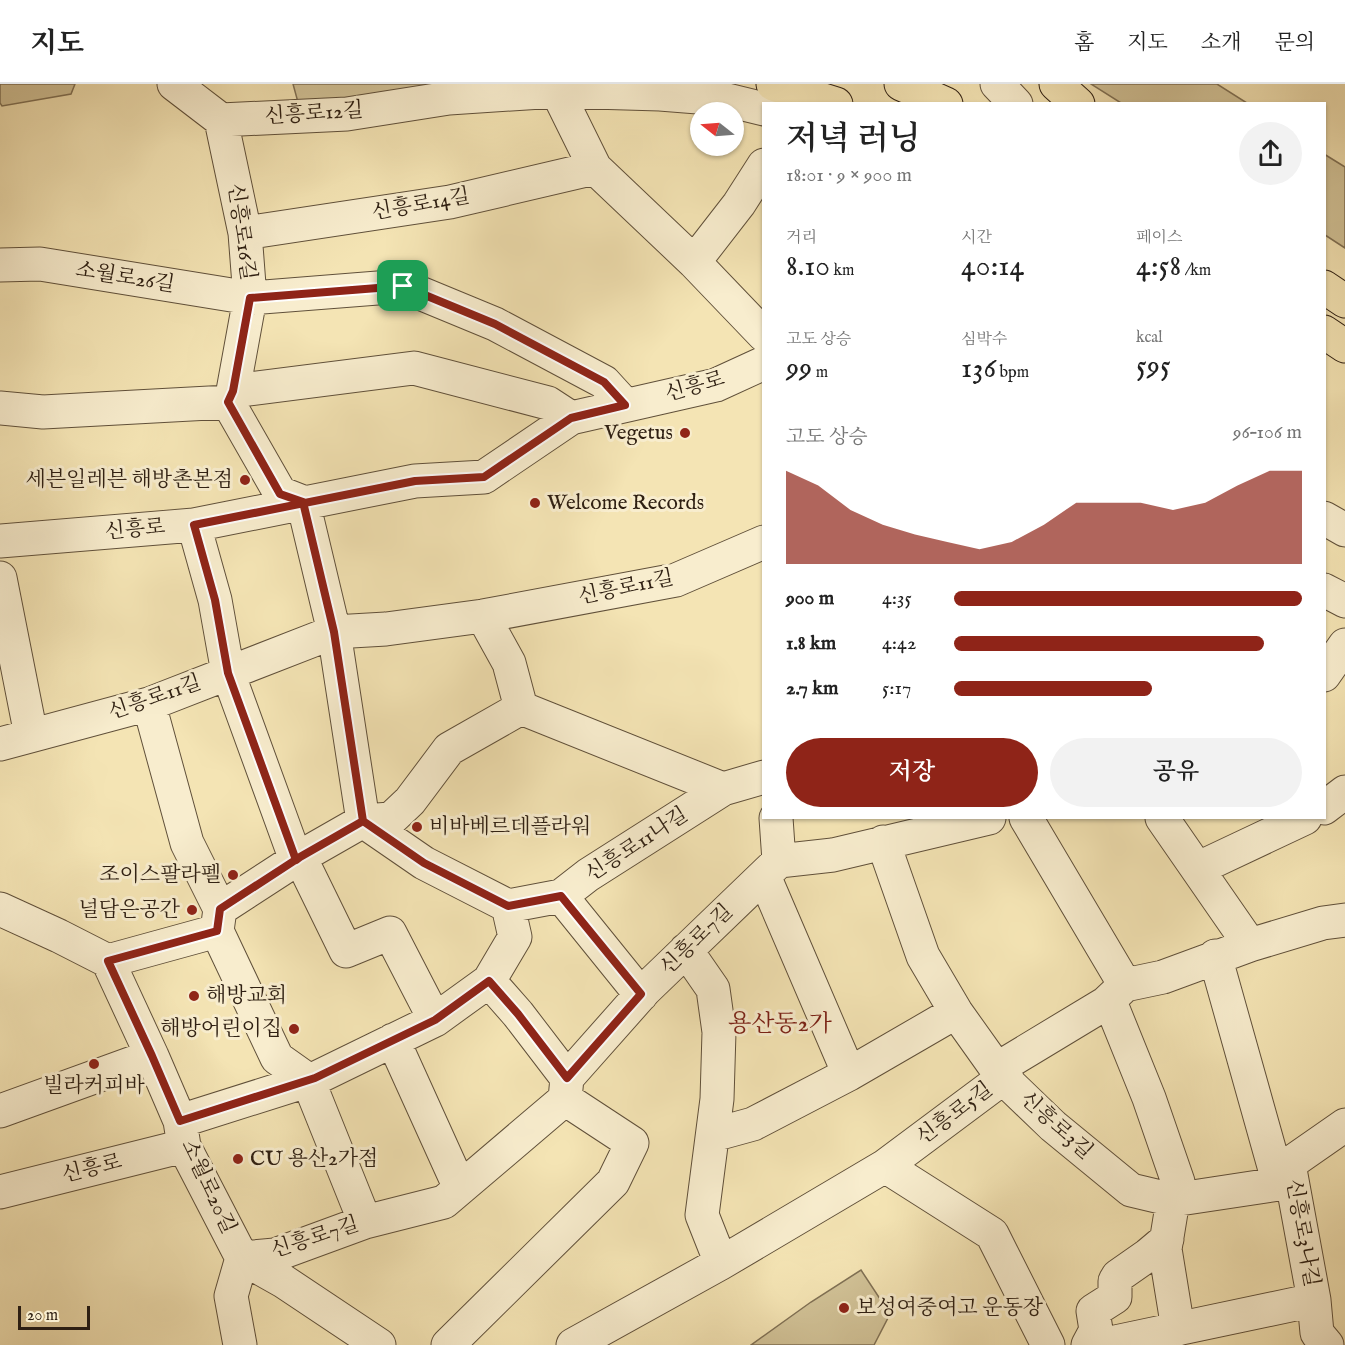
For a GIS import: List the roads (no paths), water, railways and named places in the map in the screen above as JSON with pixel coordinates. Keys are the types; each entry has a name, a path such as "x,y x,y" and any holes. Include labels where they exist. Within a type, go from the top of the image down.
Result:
{"main road":[{"path":"773,84 830,102"},
{"path":"901,84 941,102"},
{"path":"1056,84 1076,102"},
{"path":"1326,333 1345,346"},
{"path":"1326,353 1345,364"}],"street":[{"path":"174,84 221,120"},
{"path":"997,84 1014,102"},
{"path":"557,92 594,168 694,262 762,333"},
{"name":"신흥로12길","path":"221,120 347,114 449,98 557,92 723,99 762,109"},
{"name":"신흥로16길","path":"221,120 246,234 250,298 231,397"},
{"name":"신흥로14길","path":"246,234 450,202 594,168"},
{"path":"694,262 739,204 762,168"},
{"name":"소월로26길","path":"0,265 40,264 250,298"},
{"path":"250,298 403,286 495,324 604,382 625,405"},
{"name":"신흥로","path":"0,541 194,525 415,481 484,477 571,418 716,385 762,364"},
{"path":"0,408 43,412 231,397 414,369 548,403 571,418"},
{"path":"182,1134 335,1070 435,1020 489,981 515,937 508,906 424,863 363,821 334,632 303,502 280,494 231,397"},
{"path":"1326,519 1345,530"},
{"path":"194,525 215,600 228,673 298,859 346,951 390,933 435,1020"},
{"name":"신흥로11길","path":"0,744 149,704 334,632 386,629 483,616 676,580 762,543"},
{"path":"0,578 31,735"},
{"path":"1326,591 1345,601"},
{"path":"0,909 108,961 218,920 298,859 363,821 391,819 410,801 449,748 521,708 509,663 483,616"},
{"path":"1326,672 1345,645"},
{"path":"149,704 187,843 218,920 277,1058 308,1080 365,1222"},
{"name":"신흥로11나길","path":"521,708 723,789"},
{"name":"신흥로11나길","path":"508,906 561,896 588,875 723,789 762,778"},
{"path":"1326,806 1345,792"},
{"path":"776,819 771,868 849,1074"},
{"path":"771,868 985,819"},
{"path":"1027,819 1116,994 1113,1009 1149,1098 1178,1182 1165,1250 1178,1329"},
{"path":"1163,819 1199,868 1250,945"},
{"path":"1199,868 1303,819"},
{"name":"신흥로3길","path":"883,842 923,956 956,1012 1003,1078 1053,1126 1131,1190 1173,1200 1284,1174 1345,1125"},
{"name":"신흥로7길","path":"242,1258 275,1255 365,1222 444,1202 566,1088 641,994 771,868"},
{"path":"561,896 641,994"},
{"name":"신흥로5길","path":"573,1345 888,1167 1003,1078 1010,1061 1116,994 1215,956 1323,923 1345,920"},
{"path":"686,950 713,989 718,1032 717,1099 702,1215 721,1263"},
{"name":"신흥로3나길","path":"1101,1345 1314,1300 1284,1174 1215,956"},
{"name":"소월로20길","path":"108,961 152,1056 182,1134 242,1258 283,1281 370,1343"},
{"path":"448,1345 613,1182 632,1143 566,1088 518,1014 489,981"},
{"path":"713,1135 753,1124 849,1074 956,1012"},
{"path":"393,1040 460,1188"},
{"path":"0,1111 152,1056"},
{"name":"신흥로","path":"0,1192 182,1134"},
{"path":"888,1167 992,1234 1048,1345"},
{"path":"1088,1345 1096,1330 1093,1311 1115,1297 1115,1281 1118,1276 1167,1239"},
{"name":"소월로20길","path":"240,1345 231,1296 242,1258"},
{"path":"1314,1300 1317,1334 1328,1345 1345,1341"}],"place":[{"name":"Vegetus","path":"685,433"},
{"name":"세븐일레븐 해방촌본점","path":"245,480"},
{"name":"Welcome Records","path":"535,503"},
{"name":"비바베르데플라워","path":"417,827"},
{"name":"조이스팔라펠","path":"233,875"},
{"name":"널담은공간","path":"192,910"},
{"name":"해방교회","path":"194,996"},
{"name":"해방어린이집","path":"294,1029"},
{"name":"빌라커피바","path":"94,1064"},
{"name":"CU 용산2가점","path":"238,1159"},
{"name":"보성여중여고 운동장","path":"844,1308"}],"district":[{"name":"용산동2가","path":"780,1024"}]}
